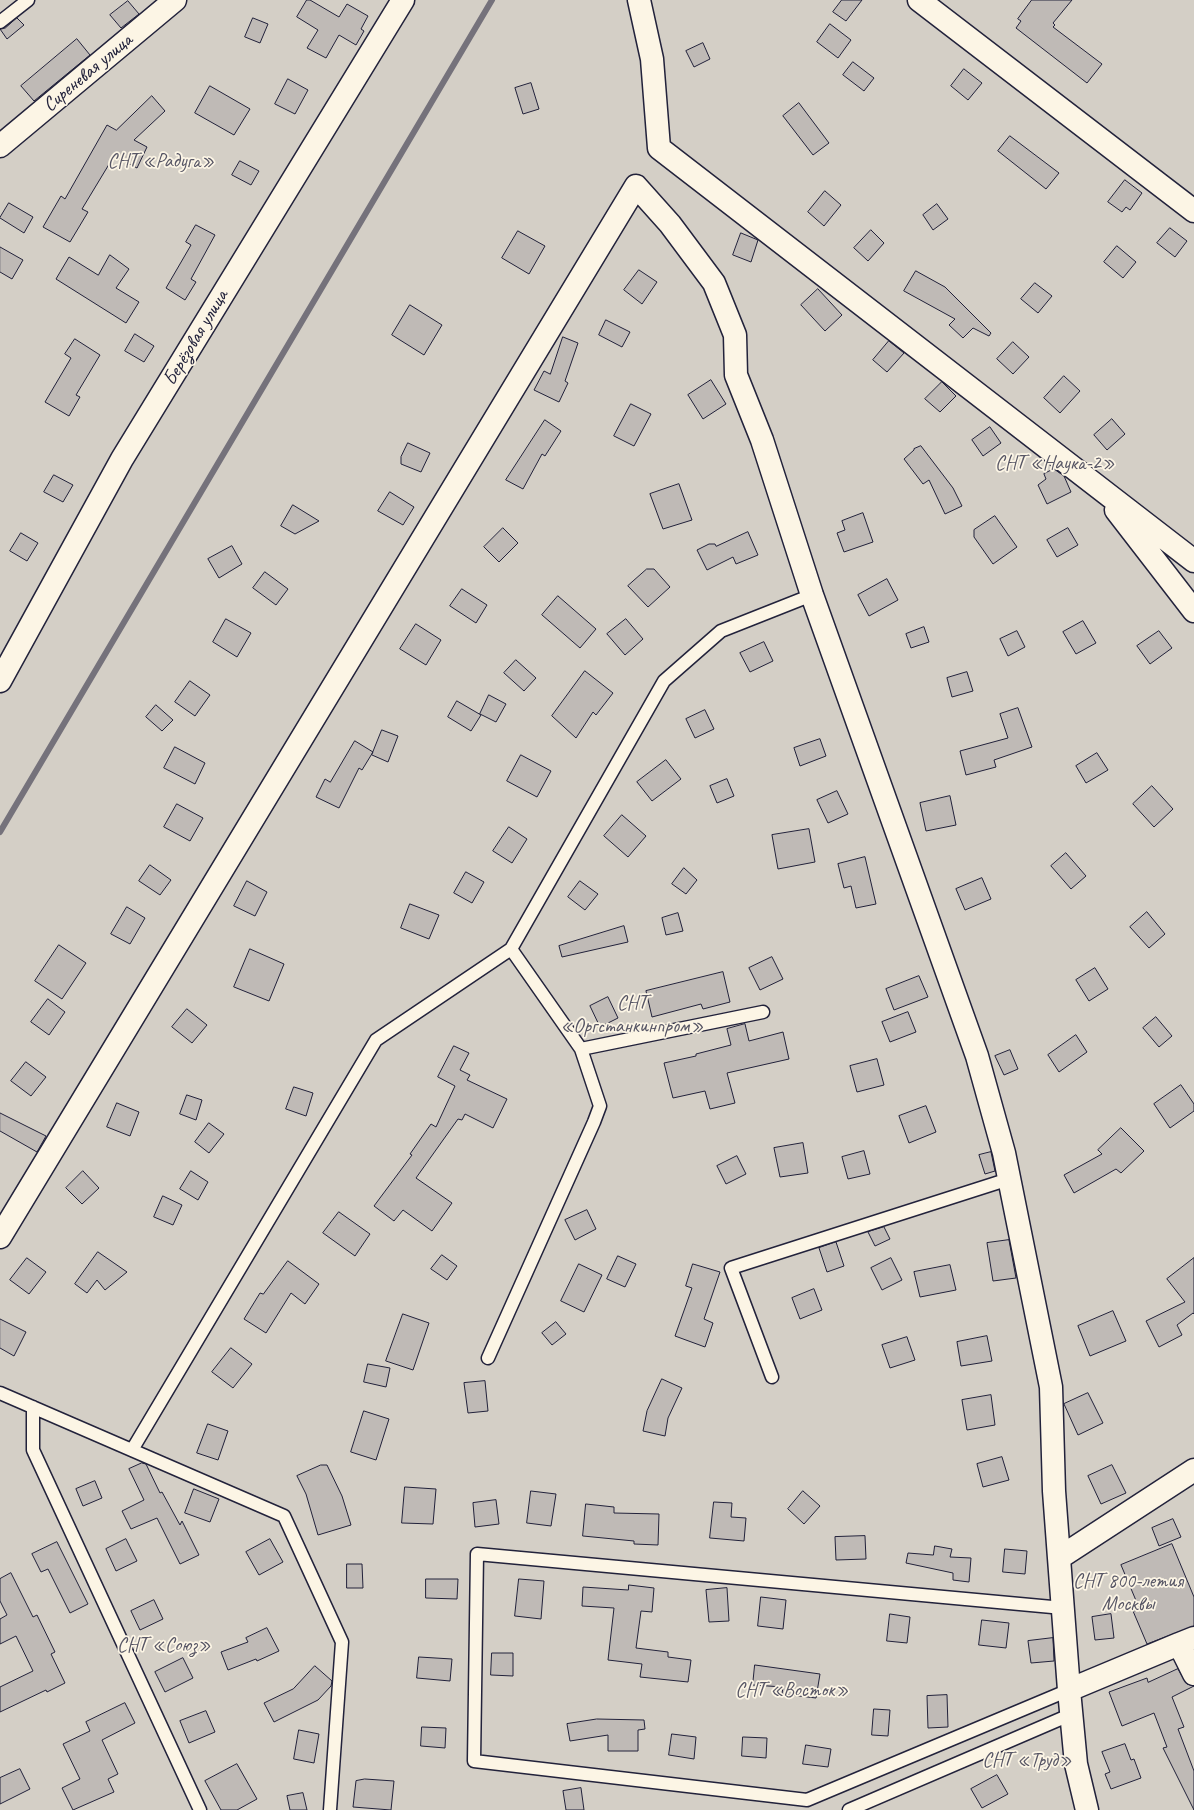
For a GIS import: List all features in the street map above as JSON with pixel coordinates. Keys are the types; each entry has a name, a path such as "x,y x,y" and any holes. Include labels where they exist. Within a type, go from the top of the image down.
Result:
{"street":[{"name":"Сиреневая улица","path":"0,146 175,0"},
{"name":"Берёзовая улица","path":"0,681 122,459 403,0"},
{"path":"639,0 652,59 660,148 1194,561"},
{"path":"919,0 1194,211"},
{"path":"0,1237 636,186 670,224 714,283 735,335 736,375 762,440 812,595 977,1056 1004,1153 1051,1387 1054,1491 1069,1690 1076,1764 1087,1810"},
{"path":"1096,486 1194,611"},
{"path":"1059,1558 1194,1470"},
{"path":"1069,1690 1187,1641 1194,1674"}],"lane":[{"path":"0,22 25,1"},
{"path":"132,1450 376,1040 511,949 664,681 721,630 812,595"},
{"path":"488,1358 600,1106 581,1049 511,949"},
{"path":"581,1049 763,1012"},
{"path":"772,1377 731,1268 1009,1179"},
{"path":"0,1393 284,1516 342,1642 330,1810"},
{"path":"33,1407 33,1450 200,1810"},
{"path":"1063,1608 477,1554 474,1761 807,1800 1069,1690"},
{"path":"849,1810 1072,1714"}],"green space":[{"path":"0,0 1194,0 1194,1810 0,1810"}],"building":[{"path":"307,0 310,0 339,17 347,4 368,16 361,29 364,31 356,45 339,35 326,58 307,48 318,30 297,17"},
{"path":"842,0 862,0 846,21 833,12"},
{"path":"1032,0 1072,0 1053,23 1055,25 1053,27 1102,64 1087,83 1016,28 1021,21 1018,19"},
{"path":"128,1 139,14 121,28 110,15"},
{"path":"17,18 24,25 7,39 0,29 5,28"},
{"path":"253,18 268,24 260,43 245,37"},
{"path":"830,24 851,40 838,58 817,42"},
{"path":"77,39 90,55 34,101 21,86"},
{"path":"703,43 710,59 694,67 686,51"},
{"path":"853,62 874,78 864,91 843,75"},
{"path":"964,69 982,83 968,100 951,86"},
{"path":"288,79 308,90 295,114 275,104"},
{"path":"531,83 539,109 523,114 515,88"},
{"path":"210,86 250,109 234,135 195,113"},
{"path":"152,96 165,111 134,140 147,147 137,168 114,156 82,209 88,212 70,242 43,227 61,196 65,199 107,125 116,130"},
{"path":"799,103 829,143 813,155 783,116"},
{"path":"1010,136 1059,173 1046,189 998,151"},
{"path":"240,161 259,171 251,185 232,175"},
{"path":"1125,180 1142,193 1130,210 1126,207 1122,212 1108,202"},
{"path":"825,191 841,205 824,226 808,212"},
{"path":"9,203 33,217 24,233 0,218"},
{"path":"937,204 948,219 933,230 923,215"},
{"path":"196,225 215,235 191,279 196,282 185,300 166,288 191,245 186,242"},
{"path":"1170,228 1187,241 1175,257 1157,243"},
{"path":"871,230 884,243 868,261 854,248"},
{"path":"518,231 545,246 529,274 502,258"},
{"path":"741,233 758,240 751,262 733,255"},
{"path":"1117,246 1136,262 1123,278 1104,262"},
{"path":"0,247 23,260 12,279 0,272"},
{"path":"110,255 129,269 116,288 139,302 126,323 56,279 69,257 98,275"},
{"path":"639,270 657,282 642,304 624,290"},
{"path":"916,271 945,287 991,333 989,336 973,328 963,338 949,325 955,319 904,291"},
{"path":"1035,283 1052,296 1038,313 1021,299"},
{"path":"818,289 842,315 825,331 801,305"},
{"path":"410,305 442,325 424,355 392,335"},
{"path":"606,320 630,332 622,347 599,335"},
{"path":"135,334 154,346 144,362 125,351"},
{"path":"563,337 578,343 565,381 568,383 559,402 534,390 544,371 550,374"},
{"path":"75,339 100,355 76,395 80,397 69,416 45,402 71,358 65,354"},
{"path":"889,341 904,353 887,372 873,360"},
{"path":"1013,342 1029,357 1013,374 997,359"},
{"path":"1064,376 1080,391 1060,413 1044,398"},
{"path":"711,380 726,404 703,419 688,395"},
{"path":"942,382 956,396 940,412 925,399"},
{"path":"631,404 651,414 634,446 614,436"},
{"path":"1112,419 1125,434 1107,450 1094,435"},
{"path":"545,420 561,431 545,456 542,454 523,489 506,480"},
{"path":"990,427 1001,443 983,456 972,440"},
{"path":"408,443 430,453 421,472 401,464 401,457"},
{"path":"921,446 953,488 962,506 945,514 929,480 923,484 904,459 914,449"},
{"path":"1054,469 1064,476 1071,492 1047,504 1038,485 1046,479 1044,474"},
{"path":"54,475 73,485 63,502 44,492"},
{"path":"679,484 692,520 663,529 650,494"},
{"path":"390,492 414,507 403,525 378,511"},
{"path":"293,505 319,521 295,534 281,526"},
{"path":"863,513 873,542 844,552 837,533 845,530 842,521"},
{"path":"995,516 1017,547 993,564 974,537 974,530"},
{"path":"503,528 518,543 499,562 484,547"},
{"path":"1068,528 1078,545 1057,557 1047,540"},
{"path":"748,532 758,555 736,564 733,557 707,570 697,550 709,544 715,544 716,546"},
{"path":"21,533 38,543 27,561 10,551"},
{"path":"232,546 242,564 219,578 208,559"},
{"path":"647,569 654,569 670,587 648,607 628,586"},
{"path":"265,572 288,589 276,605 253,588"},
{"path":"887,579 898,600 869,616 858,595"},
{"path":"462,589 487,605 476,623 450,606"},
{"path":"558,596 596,629 580,648 542,615"},
{"path":"226,619 251,633 237,657 213,642"},
{"path":"626,619 643,639 625,655 607,634"},
{"path":"1083,621 1096,643 1076,654 1063,632"},
{"path":"416,624 441,640 426,665 400,649"},
{"path":"924,627 929,642 911,648 906,634"},
{"path":"1017,631 1025,647 1008,656 1000,639"},
{"path":"1159,631 1172,648 1150,664 1137,646"},
{"path":"764,642 773,661 750,672 740,653"},
{"path":"516,660 536,678 524,691 504,673"},
{"path":"585,671 613,693 596,715 593,712 576,738 552,716"},
{"path":"967,672 973,691 952,697 947,678"},
{"path":"190,681 210,695 195,716 175,702"},
{"path":"489,695 506,704 496,722 480,714"},
{"path":"457,701 481,715 471,731 448,717"},
{"path":"156,705 173,720 162,731 146,717"},
{"path":"1018,708 1032,747 994,760 996,767 966,775 960,751 1008,738 1000,714"},
{"path":"705,710 714,729 695,738 686,719"},
{"path":"382,730 398,736 388,762 372,755"},
{"path":"820,739 826,756 800,766 794,748"},
{"path":"355,741 373,752 362,770 359,768 339,808 316,797 325,779 330,782"},
{"path":"175,747 205,763 195,784 164,768"},
{"path":"1097,753 1108,770 1086,783 1076,766"},
{"path":"521,755 551,771 537,797 507,781"},
{"path":"666,760 681,779 652,801 637,782"},
{"path":"727,779 734,796 717,803 710,786"},
{"path":"1152,786 1173,809 1154,827 1133,804"},
{"path":"837,791 848,814 828,823 817,800"},
{"path":"950,796 956,825 926,831 920,803"},
{"path":"177,804 203,818 190,841 164,827"},
{"path":"622,815 646,836 628,857 604,836"},
{"path":"509,827 527,839 512,863 493,851"},
{"path":"809,829 815,862 778,869 772,835"},
{"path":"1066,853 1086,876 1071,889 1051,866"},
{"path":"865,857 876,904 856,908 851,886 844,888 838,864"},
{"path":"150,865 171,880 160,895 139,881"},
{"path":"684,868 697,880 686,894 672,884"},
{"path":"466,872 484,882 472,903 454,893"},
{"path":"982,878 991,899 965,910 956,889"},
{"path":"247,881 267,892 255,916 234,906"},
{"path":"580,881 598,894 585,910 568,897"},
{"path":"410,904 439,915 429,939 401,928"},
{"path":"127,907 145,918 130,944 111,934"},
{"path":"1147,912 1165,934 1149,948 1130,927"},
{"path":"678,913 683,931 666,935 662,918"},
{"path":"624,926 628,942 562,957 559,946"},
{"path":"59,945 86,963 62,999 35,981"},
{"path":"250,949 284,964 269,1001 234,987"},
{"path":"772,957 783,979 760,990 749,968"},
{"path":"1095,968 1108,989 1089,1001 1076,980"},
{"path":"723,972 730,1002 703,1009 701,1004 652,1017 646,991"},
{"path":"919,976 928,997 894,1010 886,989"},
{"path":"608,997 618,1018 600,1027 590,1006"},
{"path":"48,999 65,1012 49,1035 31,1022"},
{"path":"187,1009 207,1025 192,1043 172,1027"},
{"path":"908,1012 916,1032 890,1042 882,1022"},
{"path":"1156,1017 1172,1036 1159,1047 1143,1028"},
{"path":"745,1024 749,1041 783,1032 789,1059 727,1073 735,1103 710,1109 705,1091 673,1098 664,1063 696,1056 696,1054 731,1045 727,1029"},
{"path":"1076,1035 1087,1052 1059,1072 1048,1055"},
{"path":"454,1046 469,1053 460,1070 470,1075 467,1080 507,1099 493,1128 465,1114 462,1120 458,1119 416,1178 452,1203 432,1231 403,1210 394,1221 374,1206 412,1155 410,1154 431,1124 436,1127 455,1086 438,1077"},
{"path":"1010,1050 1018,1069 1004,1075 995,1056"},
{"path":"877,1059 884,1085 857,1092 850,1066"},
{"path":"26,1062 46,1077 31,1096 11,1081"},
{"path":"1181,1085 1194,1104 1194,1111 1170,1128 1154,1104"},
{"path":"294,1087 313,1093 306,1116 286,1109"},
{"path":"187,1095 202,1100 196,1120 180,1114"},
{"path":"117,1103 139,1112 130,1136 107,1127"},
{"path":"926,1106 936,1132 909,1143 899,1116"},
{"path":"0,1113 46,1136 37,1152 0,1131"},
{"path":"209,1123 224,1134 209,1153 195,1142"},
{"path":"1121,1128 1144,1151 1121,1173 1116,1169 1074,1193 1064,1175 1102,1154 1098,1150"},
{"path":"803,1143 808,1173 780,1177 774,1148"},
{"path":"864,1151 870,1174 848,1179 842,1157"},
{"path":"991,1152 995,1171 985,1174 979,1155"},
{"path":"737,1156 746,1174 726,1184 717,1166"},
{"path":"83,1171 99,1188 82,1204 66,1188"},
{"path":"191,1171 208,1182 198,1200 180,1189"},
{"path":"163,1196 182,1205 173,1225 154,1217"},
{"path":"587,1210 596,1229 575,1240 565,1220"},
{"path":"339,1212 370,1234 355,1256 323,1233"},
{"path":"884,1227 890,1239 875,1246 868,1232"},
{"path":"1009,1240 1016,1278 993,1281 987,1243"},
{"path":"836,1242 844,1266 827,1272 819,1248"},
{"path":"98,1252 127,1272 105,1290 97,1280 87,1293 75,1284"},
{"path":"442,1255 457,1266 447,1280 431,1269"},
{"path":"618,1256 636,1264 625,1287 607,1279"},
{"path":"27,1258 46,1272 29,1294 10,1280"},
{"path":"891,1258 902,1280 882,1290 871,1268"},
{"path":"1194,1258 1194,1314 1193,1313 1177,1325 1182,1335 1159,1347 1146,1321 1185,1302 1167,1279"},
{"path":"288,1261 319,1284 305,1304 291,1293 266,1333 244,1319 260,1293 263,1294"},
{"path":"579,1264 602,1275 584,1312 561,1301"},
{"path":"693,1264 720,1272 704,1319 713,1323 705,1347 675,1336 692,1288 686,1286"},
{"path":"950,1265 956,1290 920,1297 914,1272"},
{"path":"814,1289 822,1310 800,1319 792,1298"},
{"path":"1113,1311 1126,1341 1090,1356 1078,1326"},
{"path":"403,1314 429,1323 413,1370 386,1361"},
{"path":"0,1319 26,1332 14,1356 0,1348"},
{"path":"556,1322 566,1334 552,1345 542,1333"},
{"path":"987,1336 992,1361 961,1366 957,1342"},
{"path":"907,1337 915,1360 890,1368 882,1345"},
{"path":"231,1348 252,1364 233,1388 212,1372"},
{"path":"368,1364 390,1368 386,1387 364,1382"},
{"path":"662,1379 682,1388 668,1418 665,1436 643,1431 647,1411"},
{"path":"485,1381 488,1411 468,1413 464,1383"},
{"path":"1088,1393 1103,1423 1078,1435 1064,1404"},
{"path":"991,1395 995,1425 967,1430 962,1400"},
{"path":"364,1411 389,1419 376,1460 351,1452"},
{"path":"208,1424 228,1431 218,1460 197,1453"},
{"path":"1002,1457 1009,1480 983,1487 977,1464"},
{"path":"142,1463 146,1464 160,1493 162,1492 180,1525 182,1521 199,1555 180,1564 157,1518 131,1529 122,1511 144,1500 129,1469"},
{"path":"321,1465 327,1465 342,1496 351,1525 318,1535 306,1494 297,1476"},
{"path":"1112,1465 1126,1493 1101,1504 1088,1476"},
{"path":"95,1481 102,1498 83,1506 76,1489"},
{"path":"405,1487 436,1489 433,1524 402,1523"},
{"path":"194,1489 219,1499 210,1522 185,1513"},
{"path":"531,1491 556,1494 551,1526 527,1523"},
{"path":"803,1491 820,1506 804,1524 788,1509"},
{"path":"496,1500 499,1524 475,1527 473,1503"},
{"path":"714,1502 732,1503 731,1517 746,1518 744,1541 710,1538"},
{"path":"586,1504 614,1507 614,1513 659,1514 658,1545 634,1544 634,1541 583,1536"},
{"path":"1173,1519 1181,1537 1159,1546 1152,1528"},
{"path":"865,1536 866,1559 836,1560 835,1537"},
{"path":"126,1539 137,1561 116,1571 106,1549"},
{"path":"270,1539 283,1562 259,1575 246,1552"},
{"path":"57,1542 88,1604 70,1613 48,1569 41,1572 32,1554"},
{"path":"1172,1544 1194,1597 1194,1626 1147,1644 1133,1611 1140,1610 1121,1565"},
{"path":"935,1546 952,1549 950,1557 971,1558 969,1582 953,1580 953,1573 906,1563 908,1553 933,1555"},
{"path":"1005,1549 1027,1551 1025,1574 1003,1572"},
{"path":"347,1564 362,1564 363,1588 347,1588"},
{"path":"11,1573 33,1617 37,1615 55,1652 51,1654 65,1683 47,1692 46,1690 0,1712 0,1687 33,1671 16,1636 0,1644 0,1619 7,1615 0,1601 0,1579"},
{"path":"426,1579 458,1579 457,1599 426,1598"},
{"path":"519,1579 544,1581 541,1619 515,1616"},
{"path":"629,1585 654,1588 652,1612 641,1611 636,1648 668,1652 668,1657 691,1660 688,1682 640,1677 642,1664 608,1660 614,1608 582,1606 583,1587 628,1590"},
{"path":"727,1588 729,1621 709,1622 706,1590"},
{"path":"761,1597 786,1600 783,1629 758,1626"},
{"path":"154,1600 163,1619 140,1630 131,1611"},
{"path":"890,1614 910,1617 907,1643 887,1641"},
{"path":"1111,1614 1114,1638 1095,1640 1092,1617"},
{"path":"982,1620 1009,1623 1006,1648 979,1645"},
{"path":"267,1628 279,1651 257,1661 256,1659 228,1670 221,1652 248,1642 246,1638"},
{"path":"1053,1638 1054,1661 1031,1663 1028,1641"},
{"path":"492,1653 513,1653 513,1676 491,1675"},
{"path":"419,1657 452,1659 450,1681 417,1678"},
{"path":"183,1658 193,1678 165,1692 155,1672"},
{"path":"755,1665 820,1674 816,1698 782,1694 783,1687 753,1685"},
{"path":"315,1666 332,1681 331,1686 318,1700 274,1722 264,1703 293,1689"},
{"path":"1178,1669 1187,1684 1194,1686 1172,1697 1184,1727 1178,1729 1194,1771 1194,1810 1163,1748 1167,1747 1154,1713 1122,1726 1109,1692 1147,1678 1148,1682"},
{"path":"947,1695 948,1727 928,1728 927,1696"},
{"path":"125,1703 135,1723 102,1740 118,1774 108,1779 114,1792 73,1810 62,1788 80,1779 63,1744 90,1731 86,1722"},
{"path":"874,1709 890,1710 888,1736 872,1735"},
{"path":"206,1711 215,1732 189,1743 180,1721"},
{"path":"597,1719 644,1720 645,1729 638,1730 638,1751 608,1751 608,1735 570,1741 567,1724"},
{"path":"422,1727 446,1728 445,1748 421,1746"},
{"path":"299,1730 319,1734 314,1763 294,1759"},
{"path":"672,1734 696,1737 694,1759 669,1755"},
{"path":"743,1737 767,1738 766,1758 742,1756"},
{"path":"1125,1744 1131,1760 1134,1759 1141,1778 1111,1789 1105,1774 1110,1772 1102,1752"},
{"path":"806,1745 831,1749 828,1767 803,1764"},
{"path":"237,1764 257,1799 237,1810 221,1810 205,1781"},
{"path":"20,1769 30,1789 0,1804 0,1778"},
{"path":"997,1775 1008,1794 982,1808 971,1789"},
{"path":"365,1779 394,1781 391,1810 353,1807 356,1781"},
{"path":"581,1788 584,1810 566,1810 563,1791"},
{"path":"303,1793 307,1810 290,1810 287,1796"}],"waterway":[{"path":"0,832 492,0"}],"park label":[{"name":"СНТ «Радуга»","path":"161,162"},
{"name":"СНТ «Наука-2»","path":"1055,464"},
{"name":"СНТ «Оргстанкинпром»","path":"632,1016"},
{"name":"СНТ 800-летия Москвы","path":"1128,1594"},
{"name":"СНТ «Союз»","path":"164,1646"},
{"name":"СНТ «Восток»","path":"792,1691"},
{"name":"СНТ «Труд»","path":"1027,1761"}]}
